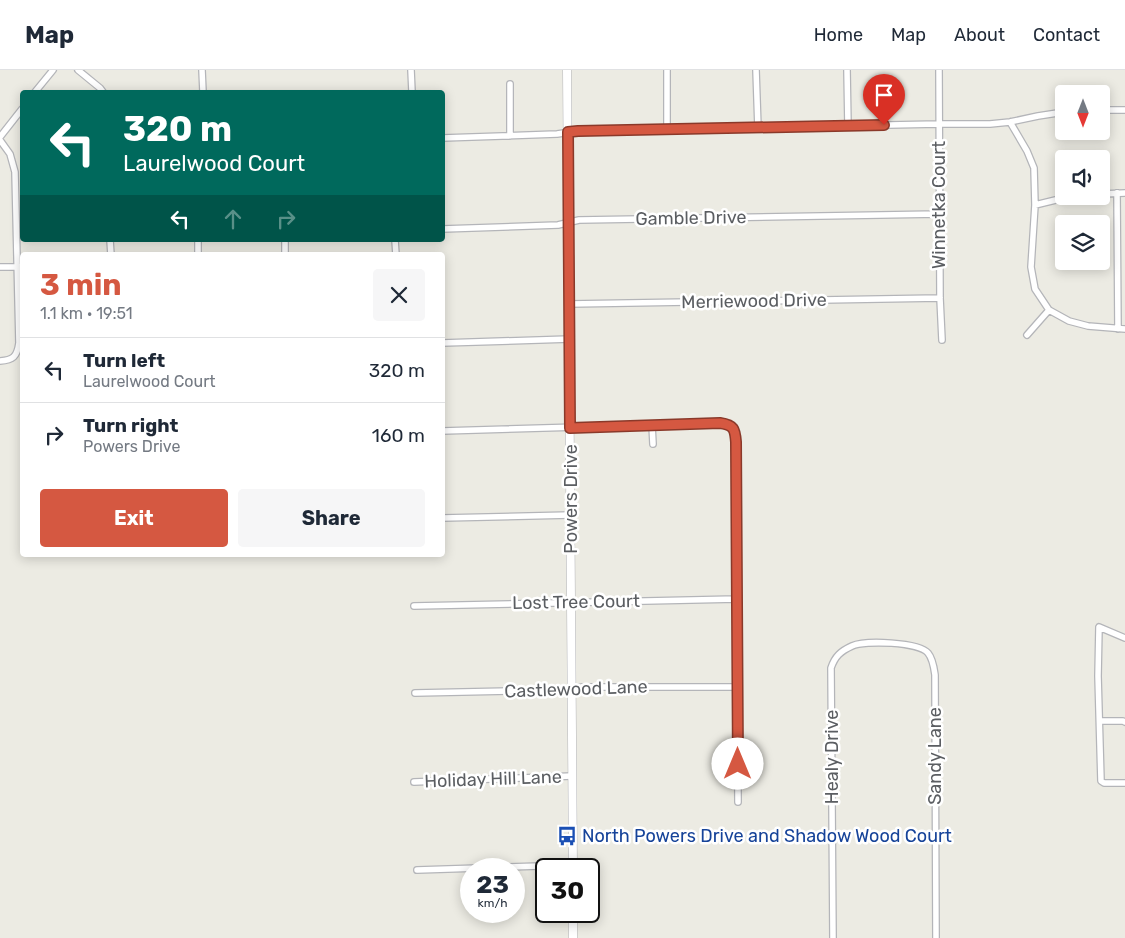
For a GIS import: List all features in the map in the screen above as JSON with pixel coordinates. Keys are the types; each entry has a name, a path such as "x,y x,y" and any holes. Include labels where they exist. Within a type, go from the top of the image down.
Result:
{"street":[{"path":"37,90 53,70"},
{"path":"78,70 102,90"},
{"path":"202,70 203,90"},
{"path":"411,70 412,90"},
{"name":"Powers Drive","path":"567,70 573,858"},
{"path":"667,70 667,129"},
{"path":"756,70 758,128"},
{"path":"847,70 848,126"},
{"name":"Winnetka Court","path":"939,70 939,214 942,340"},
{"path":"510,84 510,136"},
{"path":"1110,110 1125,110"},
{"path":"0,361 14,357 18,351 19,267 15,172 10,154 0,138 20,112"},
{"path":"445,138 557,134 578,131 990,124 1055,113"},
{"path":"1010,122 1027,151 1034,168 1035,205 1031,267 1035,289 1049,310 1069,321 1088,326 1122,329 1116,193"},
{"path":"1110,193 1125,193"},
{"path":"1035,205 1055,200"},
{"name":"Gamble Drive","path":"445,228 558,225 579,220 939,214"},
{"path":"0,267 19,267"},
{"name":"Merriewood Drive","path":"569,304 940,298"},
{"path":"1027,335 1049,310"},
{"path":"445,343 570,339"},
{"path":"445,431 720,423 728,424 732,427 735,432 736,442 738,802"},
{"path":"652,426 652,444"},
{"path":"445,518 571,514"},
{"name":"Lost Tree Court","path":"414,606 737,599"},
{"path":"1125,638 1099,627 1098,676 1101,781 1104,783 1125,783"},
{"name":"Healy Drive","path":"833,938 831,668 834,659 840,652 854,644 882,643"},
{"name":"Sandy Lane","path":"882,643 918,646 928,652 933,662 935,685 936,938"},
{"name":"Castlewood Lane","path":"415,693 561,690 583,686 738,686"},
{"path":"1100,721 1123,720 1125,722"},
{"name":"Holiday Hill Lane","path":"414,782 572,776"},
{"path":"417,870 535,868"},
{"path":"573,923 573,938"}],"place":[{"name":"North Powers Drive and Shadow Wood Court","path":"567,836"}],"route":[{"path":"738,764 735,432 728,424 720,423 570,428 568,132 884,125"}]}
